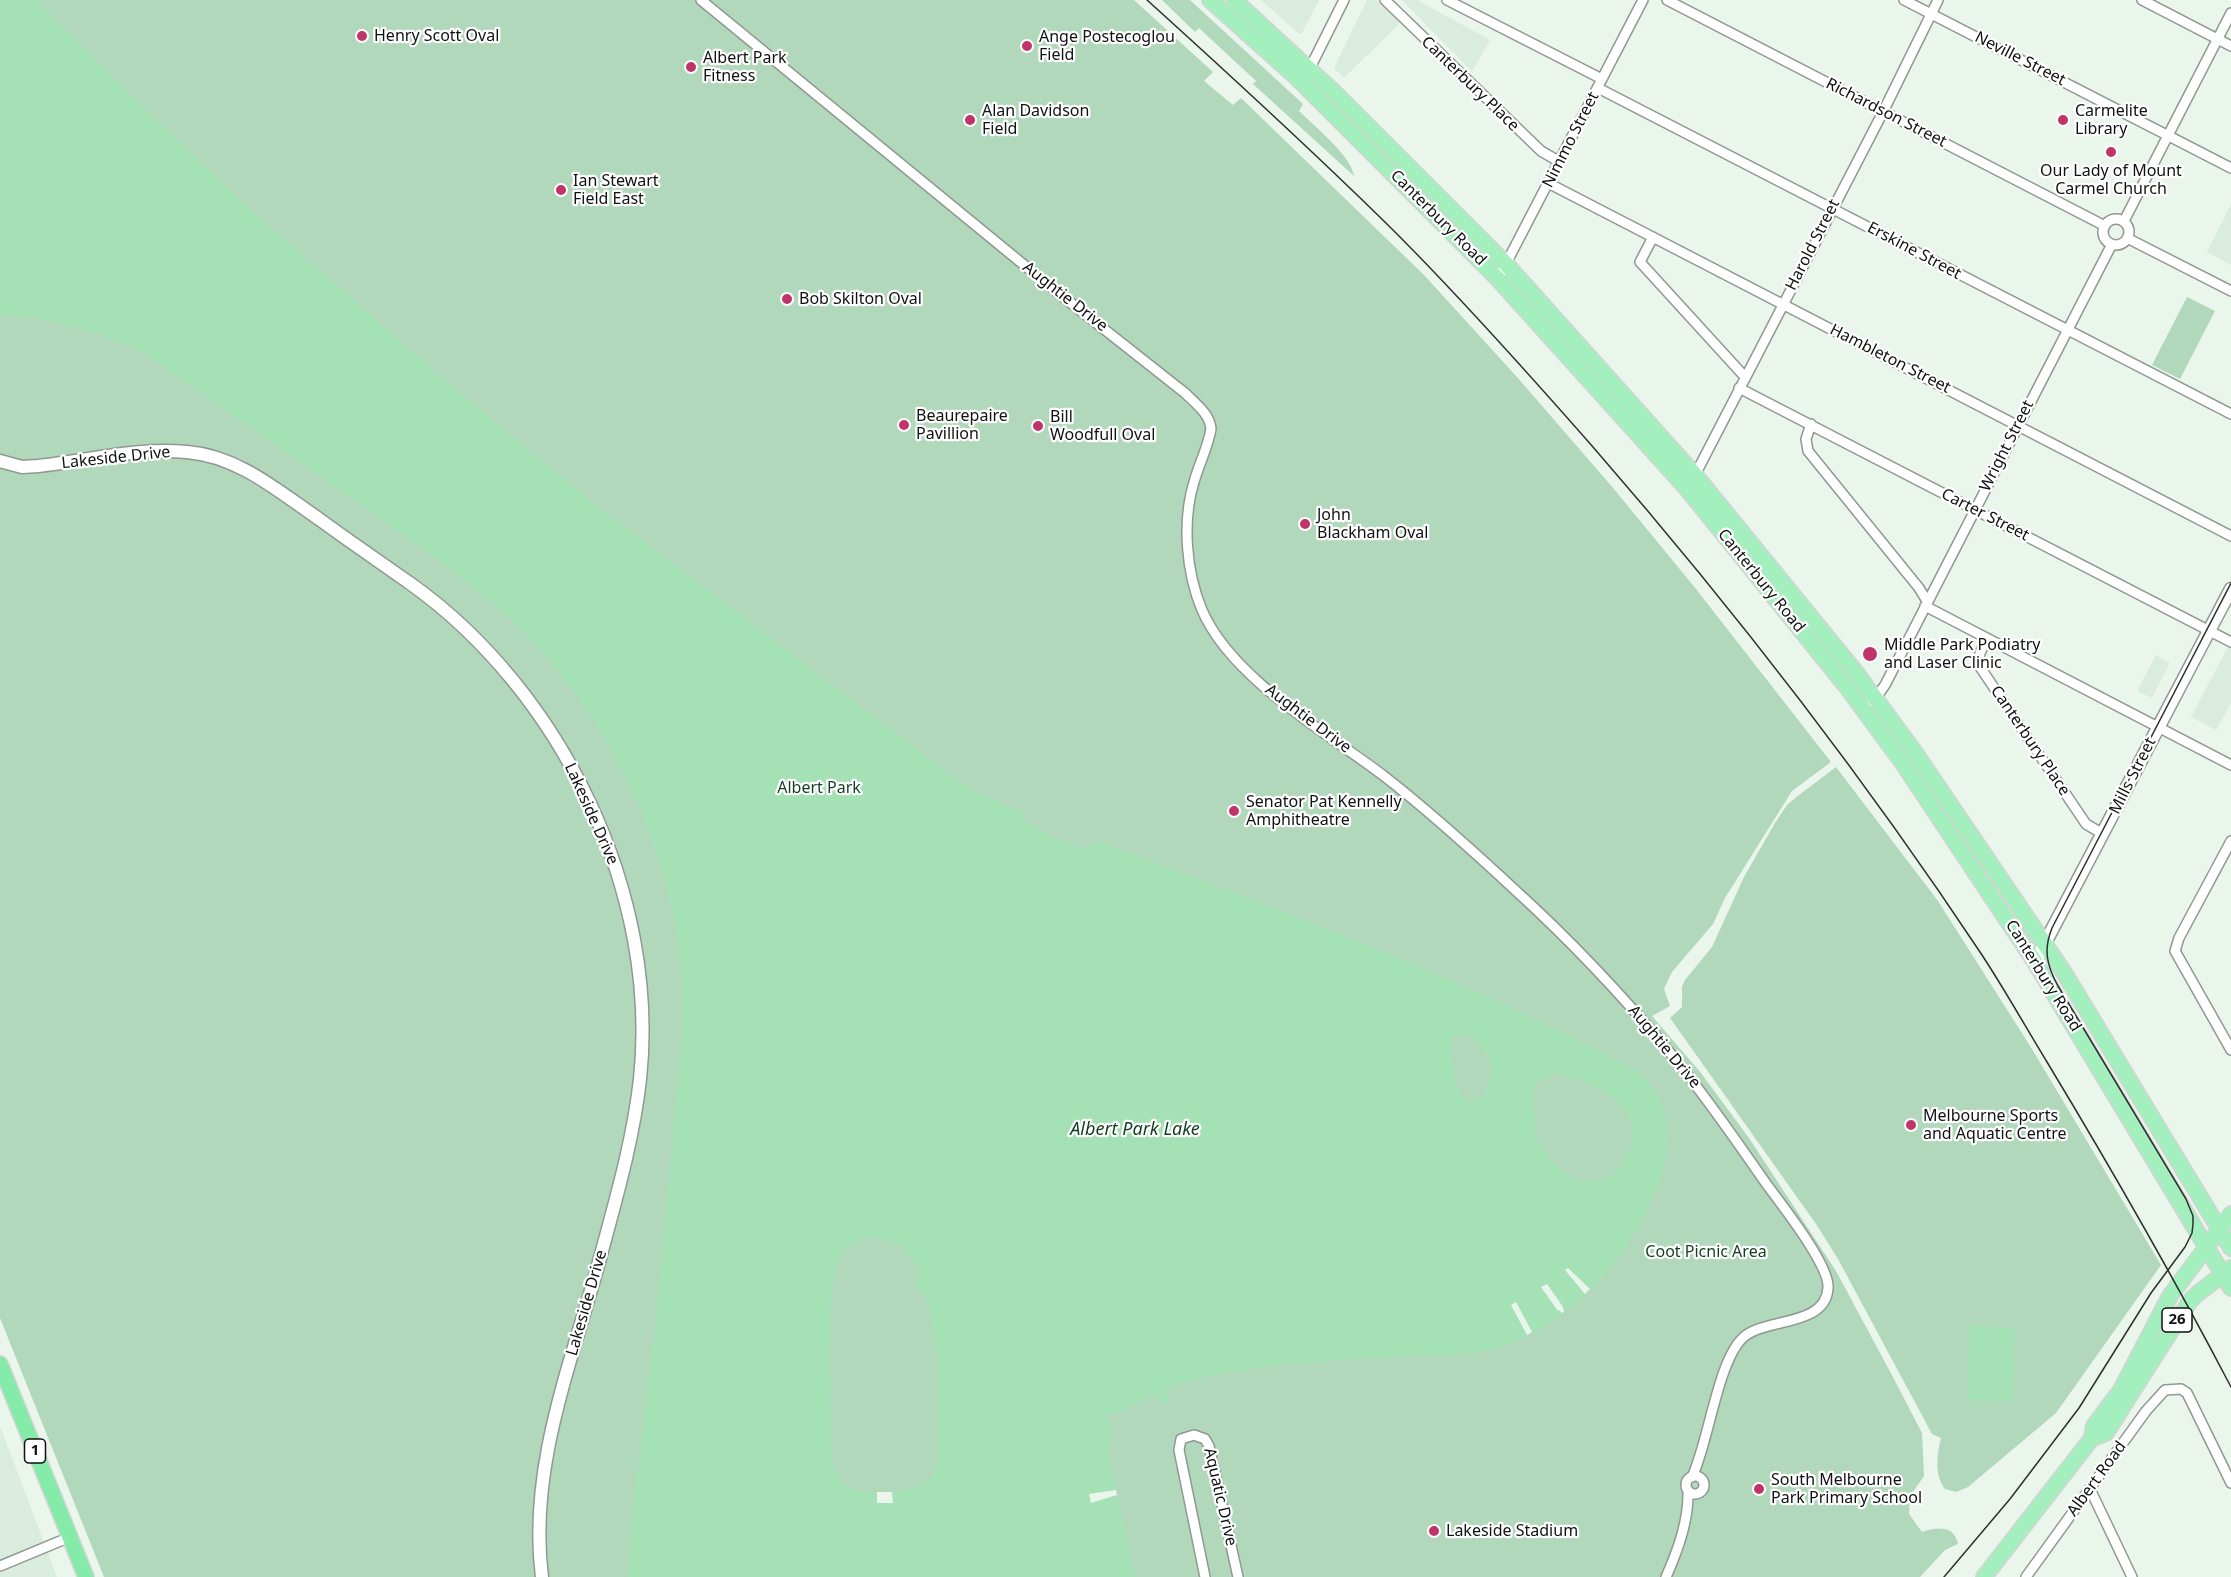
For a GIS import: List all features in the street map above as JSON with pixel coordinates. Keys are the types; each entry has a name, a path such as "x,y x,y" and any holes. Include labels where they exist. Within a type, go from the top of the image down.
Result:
{"highway":[{"name":"1","path":"0,1364 86,1577"}],"main road":[{"name":"Canterbury Road","path":"1210,0 1304,85 1498,279 1688,490 1864,709 1902,762 2035,962 2205,1247 2226,1271 2231,1288"},
{"name":"Canterbury Road","path":"1234,0 1310,68 1506,264 1695,475 1877,699 2068,979 2221,1228 2231,1248"},
{"name":"26","path":"2221,1228 2231,1214"},
{"name":"Albert Road","path":"1985,1576 2092,1438 2094,1426 2121,1390 2165,1304 2221,1228"},
{"name":"Albert Road","path":"2092,1438 2106,1433 2190,1301 2226,1271"}],"street":[{"name":"Aughtie Drive","path":"701,0 1057,292 1185,393 1204,413 1211,424 1211,432 1191,494 1188,548 1200,604 1218,639 1241,667 1444,826 1516,890 1600,975 1674,1057 1800,1231 1826,1273 1828,1290 1825,1302 1806,1315 1745,1335 1735,1347 1725,1366 1701,1454 1692,1477"},
{"path":"1310,68 1344,0"},
{"name":"Canterbury Place","path":"1385,0 1540,151 1560,162"},
{"name":"Erskine Street","path":"1448,0 1600,84 1832,207 2231,414"},
{"name":"Nimmo Street","path":"1498,279 1643,0"},
{"name":"Richardson Street","path":"1667,0 2105,226"},
{"name":"Neville Street","path":"1904,0 2231,168"},
{"name":"Harold Street","path":"1688,490 1883,112 1938,0"},
{"path":"2142,0 2231,46"},
{"path":"2124,221 2231,13"},
{"name":"Hambleton Street","path":"1548,183 2231,536"},
{"path":"2112,220 2124,221 2129,229 2127,238 2122,243 2112,244 2104,236 2105,226 2112,220"},
{"path":"1653,237 1640,262 1745,377"},
{"path":"2127,238 2231,291"},
{"name":"Wright Street","path":"1864,709 1877,699 2112,244"},
{"name":"Carter Street","path":"1740,388 2231,642"},
{"path":"1811,424 1806,439 1808,451 1919,588 1926,604 2231,765"},
{"name":"Lakeside Drive","path":"0,461 22,467 140,452 188,452 214,457 255,474 422,592 469,632 535,709 554,736 583,788 611,855 629,922 639,985 640,1079 624,1169 562,1389 548,1452 539,1506 542,1577"},
{"name":"Mills Street","path":"2035,962 2231,589"},
{"name":"Canterbury Place","path":"1987,638 1978,664 2086,824 2103,834"},
{"path":"2231,841 2175,951 2231,1050"},
{"path":"2224,1038 2231,1028"},
{"name":"Albert Road","path":"2026,1577 2146,1411 2165,1390 2181,1389 2187,1394 2231,1483"},
{"name":"Aquatic Drive","path":"1205,1577 1179,1450 1181,1439 1194,1435 1205,1439 1209,1446 1238,1577"},
{"name":"Aughtie Drive","path":"1701,1454 1703,1482"},
{"path":"1666,1577 1688,1511 1703,1486 1703,1482 1697,1476 1687,1481 1688,1511"},
{"path":"2090,1489 2132,1577"},
{"path":"1688,1490 1694,1493 1700,1492"},
{"path":"0,1566 70,1537"}],"shaded area":[{"path":"1261,0 1319,0 1302,33 1299,34"},
{"path":"1367,0 1377,0 1400,23 1344,78 1334,68"},
{"path":"1402,0 1417,0 1490,40 1472,72"},
{"path":"2231,204 2231,265 2207,252"},
{"path":"2231,641 2231,703 2216,730 2191,717"},
{"path":"2156,655 2170,663 2152,698 2137,691"},
{"path":"0,1426 57,1577 0,1577"}],"green space":[{"name":"Albert Park","path":"0,0 1134,0 1213,72 1204,81 1233,105 1241,98 1424,275 1517,377 1614,489 1696,589 1831,762 1792,791 1725,898 1713,924 1672,972 1664,989 1670,1006 1652,1016 1701,1073 1749,1138 1836,1271 1922,1433 1924,1476 1910,1496 1909,1514 1922,1532 1944,1529 1953,1533 1958,1544 1945,1550 1920,1577 104,1577 0,1318"},
{"path":"1162,0 1190,0 1303,104 1299,111 1339,150 1354,176 1253,84 1256,81 1199,28 1195,32"},
{"path":"2187,297 2215,311 2180,379 2152,365"},
{"name":"Melbourne Sports and Aquatic Centre","path":"1836,767 1938,901 2032,1049 2161,1265 2056,1413 1968,1487 1956,1492 1945,1489 1939,1477 1938,1458 1941,1438 1932,1434 1838,1259 1816,1224 1670,1018 1682,1007 1682,987 1685,980 1712,947 1744,877 1775,823 1787,805"}],"water":[{"name":"Albert Park Lake","path":"0,0 36,0 123,88 243,203 457,391 596,505 957,780 977,793 1023,812 1023,820 1049,836 1084,849 1101,842 1373,948 1507,1006 1637,1071 1657,1095 1663,1108 1668,1137 1664,1167 1647,1210 1614,1263 1593,1287 1570,1308 1544,1326 1516,1340 1487,1350 1468,1353 1284,1364 1224,1373 1165,1389 1169,1401 1160,1404 1157,1393 1127,1408 1107,1414 1111,1435 1108,1453 1135,1577 629,1577 634,1503 662,1259 683,1013 681,959 671,904 656,849 634,796 608,744 578,696 543,653 485,596 443,563 141,351 72,326 19,316 0,315","holes":["1466,1033 1473,1036 1491,1063 1490,1082 1481,1099 1476,1102 1464,1100 1460,1094 1451,1060 1452,1036","1553,1073 1586,1082 1610,1095 1627,1112 1632,1128 1629,1151 1622,1165 1609,1177 1586,1182 1574,1178 1554,1164 1545,1154 1536,1135 1533,1098 1534,1088 1540,1080","872,1236 900,1245 916,1264 919,1272 917,1287 929,1303 939,1366 939,1465 927,1482 922,1485 889,1493 860,1492 842,1483 835,1469 831,1445 829,1334 835,1274 844,1250"]},
{"path":"1970,1326 2015,1328 2012,1402 1967,1400"}],"pier":[{"path":"1568,1268 1590,1289 1585,1294 1565,1270"},
{"path":"1547,1284 1564,1312 1558,1311 1541,1287"},
{"path":"1516,1302 1532,1332 1527,1335 1511,1305"},
{"path":"1116,1490 1117,1495 1091,1503 1089,1494"},
{"path":"877,1492 892,1492 893,1503 877,1503"}],"tram line":[{"path":"1147,0 1333,172 1445,283 1520,364 1645,508 1796,695 1891,823 1990,968 2118,1182 2231,1387"},
{"path":"1944,1577 2010,1499 2079,1408 2151,1293 2185,1247 2192,1233 2193,1216 2186,1199 2058,986 2051,972 2047,951 2052,928 2231,583"}],"place":[{"name":"Henry Scott Oval","path":"362,36"},
{"name":"Ange Postecoglou Field","path":"1027,46"},
{"name":"Albert Park Fitness","path":"691,67"},
{"name":"Alan Davidson Field","path":"970,120"},
{"name":"Carmelite Library","path":"2063,120"},
{"name":"Our Lady of Mount Carmel Church","path":"2111,152"},
{"name":"Ian Stewart Field East","path":"561,190"},
{"name":"Bob Skilton Oval","path":"787,299"},
{"name":"Beaurepaire Pavillion","path":"904,425"},
{"name":"Bill Woodfull Oval","path":"1038,426"},
{"name":"John Blackham Oval","path":"1305,524"},
{"name":"Middle Park Podiatry and Laser Clinic","path":"1870,654"},
{"name":"Senator Pat Kennelly Amphitheatre","path":"1234,811"},
{"name":"Melbourne Sports and Aquatic Centre","path":"1911,1125"},
{"name":"South Melbourne Park Primary School","path":"1759,1489"},
{"name":"Lakeside Stadium","path":"1434,1531"}],"park label":[{"name":"Coot Picnic Area","path":"1706,1252"}]}
